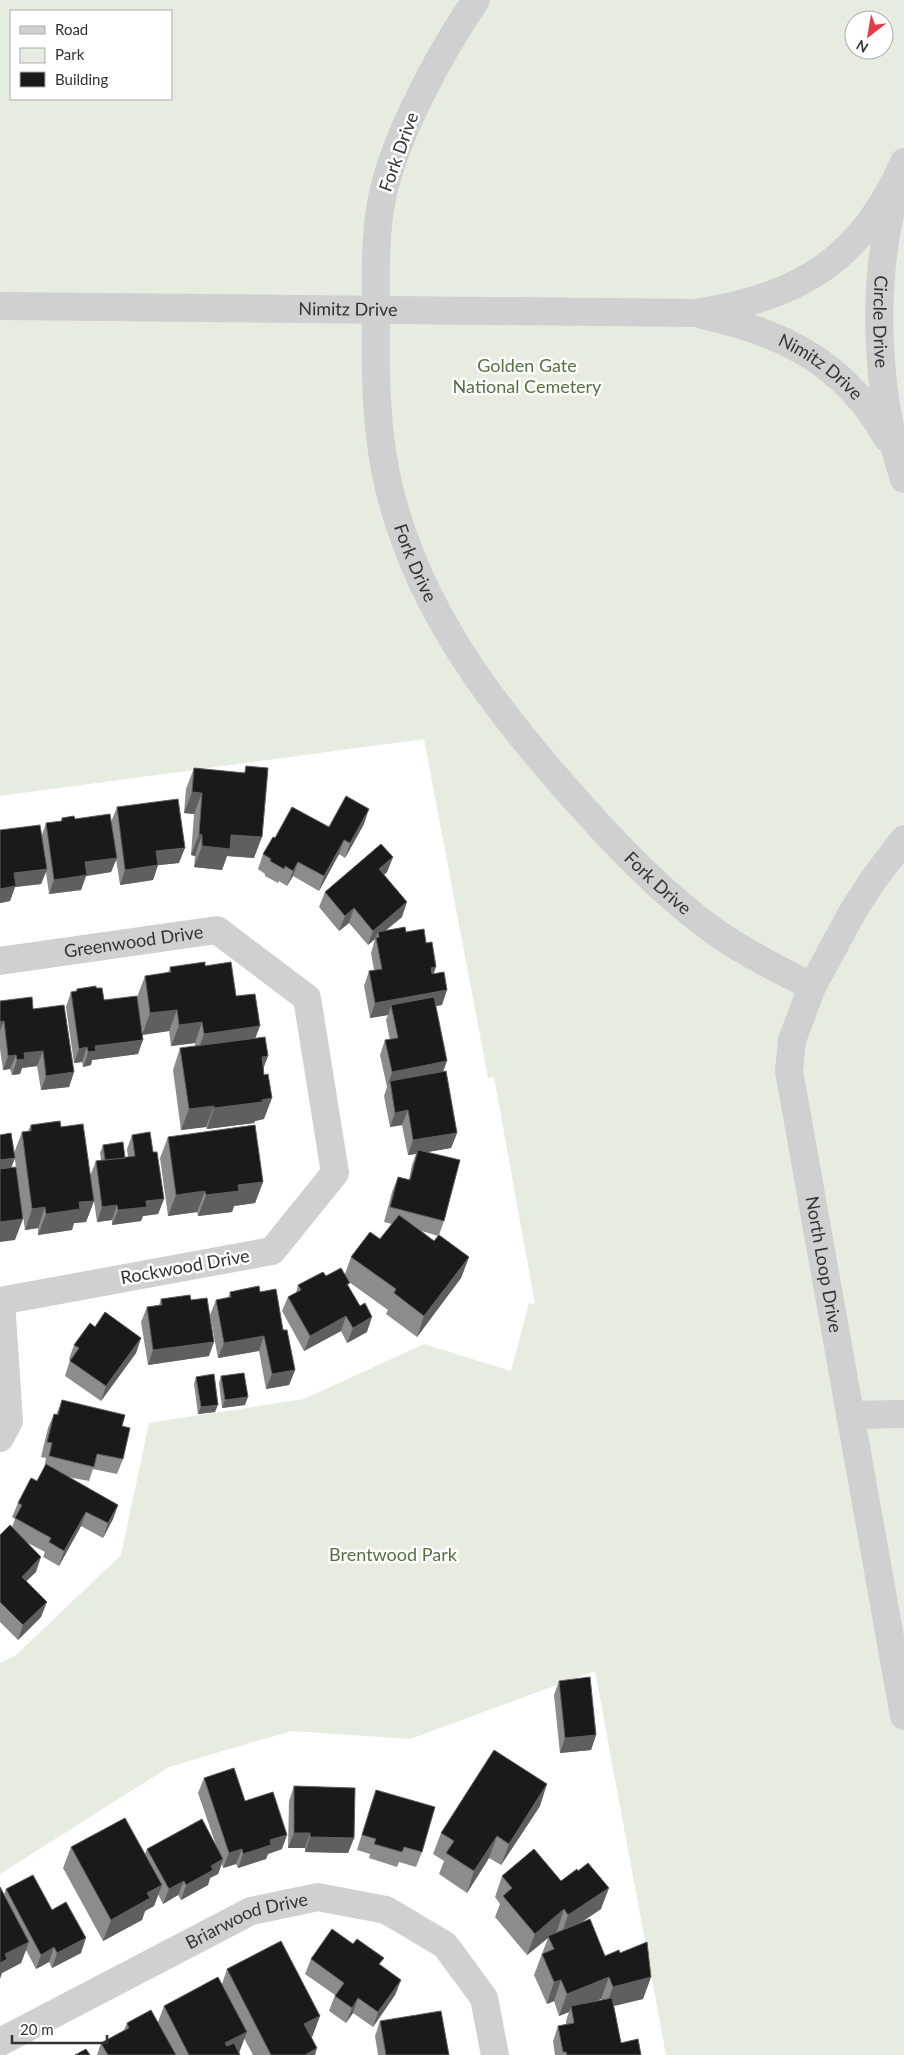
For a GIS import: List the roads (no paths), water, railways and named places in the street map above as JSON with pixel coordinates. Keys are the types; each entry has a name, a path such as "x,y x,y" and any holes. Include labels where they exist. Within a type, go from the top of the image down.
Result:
{"street":[{"name":"Fork Drive","path":"476,0 446,47 408,124 388,174 379,220 376,247 375,363 378,412 389,486 406,544 431,602 465,661 510,722 592,817 666,892 713,931 737,947 812,987"},
{"name":"Nimitz Drive","path":"0,306 695,313 721,309 774,294 804,279 835,260 852,245 881,208 904,163"},
{"name":"Circle Drive","path":"903,476 887,405 880,325 882,281 887,239 894,200 904,163"},
{"name":"Nimitz Drive","path":"695,313 722,319 773,337 818,359 836,373 866,404 878,421 888,438 903,476"},
{"name":"North Loop Drive","path":"904,839 853,911 812,987 792,1040 789,1071 904,1716"},
{"name":"Greenwood Drive","path":"0,960 217,930 307,998 335,1173"},
{"name":"Rockwood Drive","path":"0,1301 272,1251 335,1173"},
{"path":"0,1301 9,1421 0,1438"},
{"path":"850,1415 904,1414"},
{"name":"Briarwood Drive","path":"0,2042 251,1911 318,1897 386,1910 445,1945 484,1998 495,2055"}],"park label":[{"name":"Golden Gate National Cemetery","path":"527,376"},
{"name":"Brentwood Park","path":"393,1555"}]}
